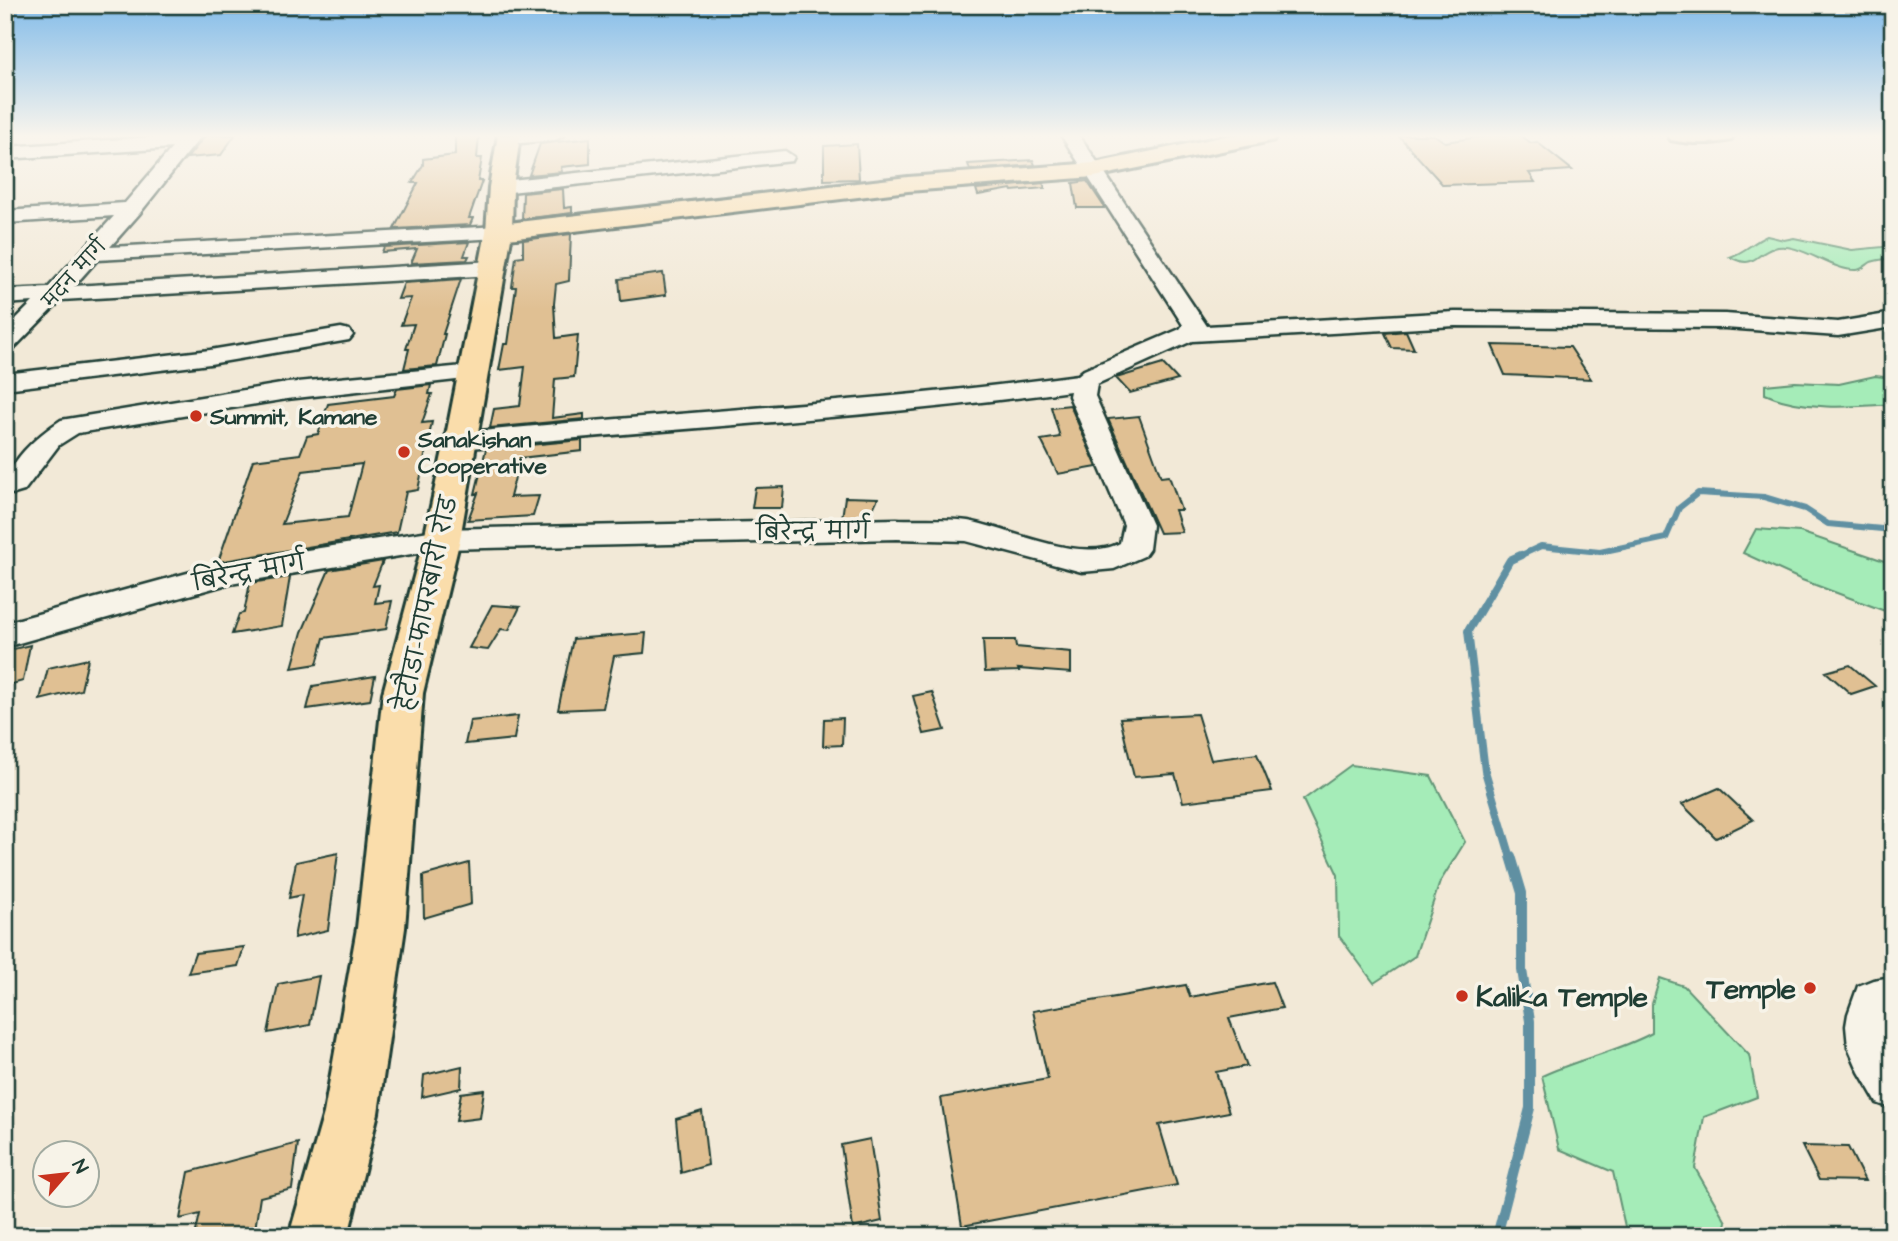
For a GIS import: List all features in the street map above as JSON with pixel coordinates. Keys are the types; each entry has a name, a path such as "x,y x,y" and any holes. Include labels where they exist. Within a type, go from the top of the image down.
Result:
{"main road":[{"name":"हेटौडा-फापरबारी रोड","path":"318,1236 351,1113 381,928 403,693 442,538 461,441 496,250 501,193"},
{"path":"496,250 852,193"}],"street":[{"name":"मदन मार्ग","path":"5,344 56,294 146,193"},
{"path":"1109,193 1184,305 1195,326 1188,334"},
{"path":"5,217 133,209"},
{"path":"90,254 496,250"},
{"path":"5,296 56,294 496,250"},
{"path":"461,441 616,425 974,397 1085,382 1093,375 1188,334 1455,319 1725,321 1838,329 1893,320"},
{"path":"5,382 210,357 341,335"},
{"path":"14,485 50,439 70,426 288,391 474,372"},
{"name":"बिरेन्द्र मार्ग","path":"5,635 224,574 442,538 898,529 966,531 1082,561 1114,559 1134,549 1138,525 1082,396 1085,382"},
{"path":"1893,998 1873,1001 1866,1018 1867,1040 1877,1064 1893,1087"}],"green space":[{"path":"1767,236 1784,240 1794,238 1852,250 1893,246 1893,258 1871,262 1857,270 1837,266 1794,248 1774,248 1754,260 1745,262 1730,257"},
{"path":"1875,376 1893,378 1893,404 1844,407 1811,405 1765,394 1765,385 1795,382 1839,384"},
{"path":"1756,529 1800,532 1893,564 1893,614 1802,580 1743,553"},
{"path":"1351,765 1431,776 1465,842 1440,882 1415,956 1374,983 1339,936 1338,875 1303,800"},
{"path":"1660,978 1684,986 1749,1055 1757,1097 1704,1117 1695,1168 1726,1222 1722,1236 1627,1236 1613,1172 1559,1149 1542,1076 1652,1033 1652,1004"}],"building":[{"path":"413,193 478,193 469,218 473,218 470,225 394,229"},
{"path":"523,193 563,193 564,208 572,207 572,213 522,219"},
{"path":"1075,193 1095,193 1104,208 1077,208"},
{"path":"571,234 569,281 556,284 554,304 556,338 578,335 574,377 555,379 552,418 584,414 584,419 490,428 494,409 520,406 525,367 499,370 504,344 508,344 516,287 512,287 516,257 523,256 523,240"},
{"path":"469,242 464,256 469,256 467,260 411,263 417,249 382,252 384,247"},
{"path":"663,273 666,295 621,301 619,279"},
{"path":"461,279 443,334 437,366 404,369 409,349 406,349 414,324 401,325 411,298 398,299 404,283"},
{"path":"1406,331 1414,349 1392,348 1385,333"},
{"path":"1492,345 1570,347 1591,379 1505,375"},
{"path":"1163,364 1178,380 1130,393 1116,378"},
{"path":"431,385 429,394 432,394 422,423 432,422 418,490 406,492 397,532 218,562 253,460 300,454 307,436 318,434 328,404 394,396 397,389","holes":["362,464 348,517 282,524 303,471"]},
{"path":"1070,405 1097,467 1058,474 1041,440 1060,437 1051,407"},
{"path":"1139,416 1161,477 1169,476 1181,510 1175,510 1182,532 1159,533 1108,419"},
{"path":"582,440 582,451 520,458 510,497 539,496 533,516 468,520 478,493 475,494 486,449"},
{"path":"784,487 782,508 752,508 755,488"},
{"path":"845,497 878,498 869,517 842,518"},
{"path":"383,561 373,586 379,585 375,603 392,601 386,629 324,638 317,664 292,668 302,632 329,570"},
{"path":"290,577 282,626 232,634 239,614 244,613 250,583"},
{"path":"492,605 520,607 509,630 501,629 488,650 469,648"},
{"path":"646,633 644,653 614,656 603,708 558,710 573,639"},
{"path":"983,640 1015,640 1016,647 1071,652 1071,673 1018,669 1019,671 985,672"},
{"path":"30,645 23,681 5,686 5,651"},
{"path":"88,659 81,690 40,700 48,668"},
{"path":"1850,665 1875,686 1851,694 1826,672"},
{"path":"375,676 370,700 307,709 313,686"},
{"path":"932,692 945,730 924,734 913,696"},
{"path":"1197,714 1211,760 1257,754 1272,791 1183,802 1175,774 1134,777 1120,718"},
{"path":"518,716 514,739 465,744 470,721"},
{"path":"843,718 842,745 823,746 824,719"},
{"path":"1719,788 1753,820 1716,838 1682,804"},
{"path":"338,853 328,930 294,938 302,895 289,898 296,862"},
{"path":"469,863 471,904 424,918 423,876"},
{"path":"244,947 238,966 188,973 195,953"},
{"path":"319,976 310,1025 268,1033 278,984"},
{"path":"1272,982 1282,1008 1229,1018 1247,1066 1216,1072 1229,1112 1159,1125 1177,1185 962,1226 941,1098 1048,1079 1033,1011 1186,985 1190,997"},
{"path":"462,1066 461,1088 422,1097 424,1075"},
{"path":"484,1090 480,1118 456,1121 461,1093"},
{"path":"702,1111 708,1165 681,1173 676,1119"},
{"path":"870,1139 882,1221 853,1228 841,1145"},
{"path":"298,1143 292,1189 260,1197 254,1236 195,1236 200,1214 180,1219 189,1172"},
{"path":"1802,1146 1848,1147 1865,1181 1819,1180"}],"waterway":[{"path":"1517,557 1541,546 1600,552 1666,538 1679,508 1698,493 1764,497 1805,509 1828,524 1893,530"},
{"path":"1511,858 1485,771 1468,631 1510,560 1521,555"},
{"path":"1497,1236 1530,1108 1530,1021 1522,970 1522,893 1511,856"}],"place":[{"name":"Summit, Kamane","path":"196,416"},
{"name":"Sanakishan Cooperative","path":"404,452"},
{"name":"Temple","path":"1810,988"},
{"name":"Kalika Temple","path":"1462,996"}]}
